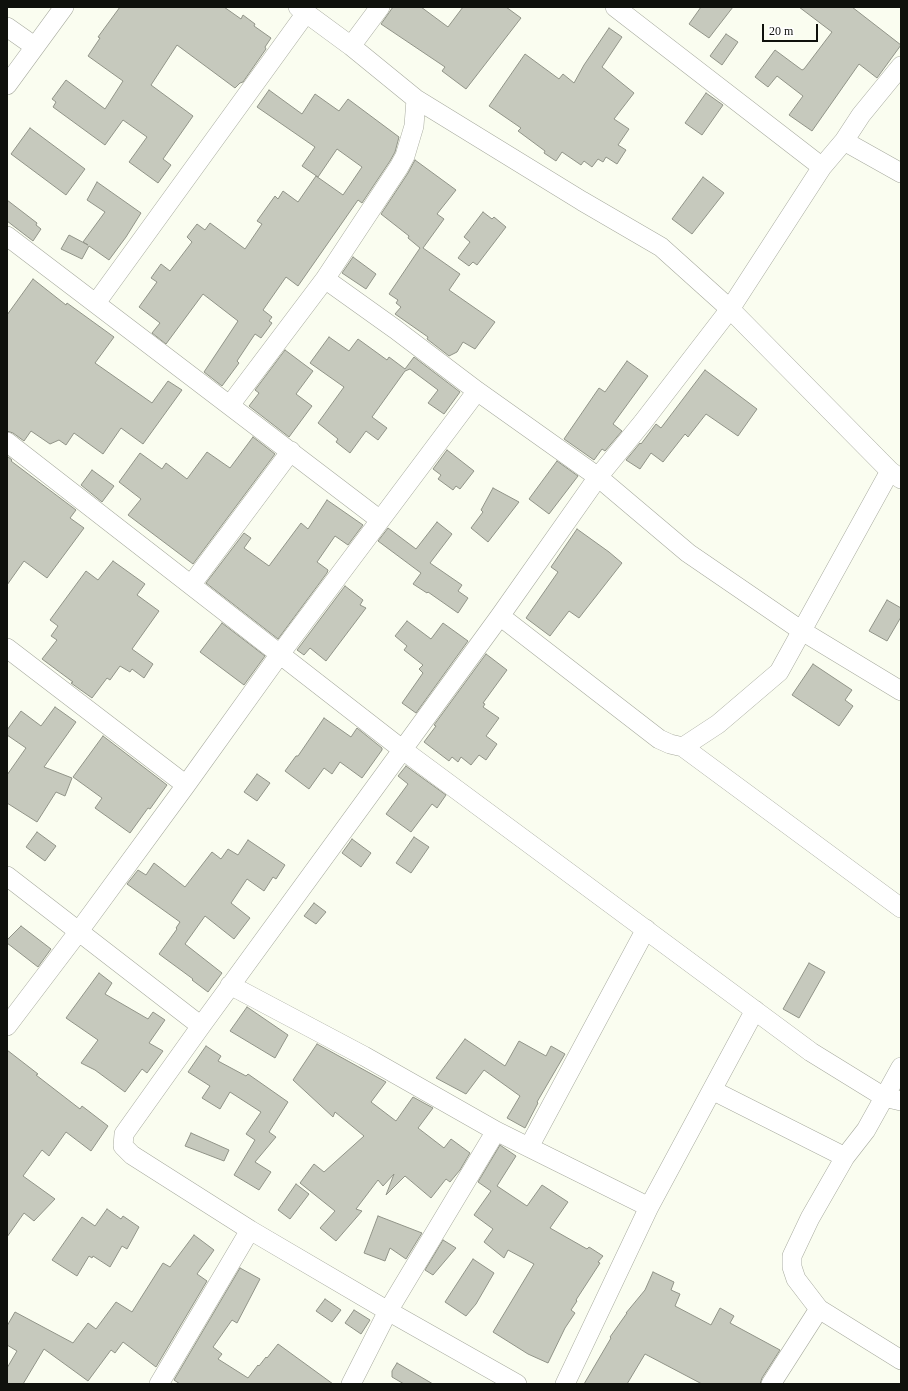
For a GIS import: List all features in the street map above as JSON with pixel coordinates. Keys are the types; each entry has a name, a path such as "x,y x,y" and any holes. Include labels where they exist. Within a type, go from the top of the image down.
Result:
{"street":[{"path":"7,85 34,46 64,7"},
{"path":"351,46 380,7"},
{"path":"615,7 822,167"},
{"path":"96,303 302,10 351,46 416,98 661,247 730,309 896,475 779,672 718,724 683,747"},
{"path":"7,27 34,46"},
{"path":"517,1384 388,1311 250,1230 132,1155 123,1146 124,1134 230,985 500,616 598,477 643,422 730,309 822,167 844,141 861,115 901,66"},
{"path":"230,405 325,279 399,167 405,156 414,126 416,98"},
{"path":"844,141 901,173"},
{"path":"7,236 380,520"},
{"path":"325,279 395,329 476,391 598,477 688,553 802,631 901,691"},
{"path":"7,1026 79,931 186,786 280,654 476,391"},
{"path":"7,442 403,750 811,1052 893,1099"},
{"path":"191,585 291,451"},
{"path":"500,616 659,739 670,744 683,747 901,908"},
{"path":"7,648 186,786"},
{"path":"7,876 201,1026"},
{"path":"529,1147 646,929"},
{"path":"230,985 364,1056 496,1131 649,1207"},
{"path":"565,1384 649,1207 754,1010"},
{"path":"901,1067 893,1099 845,1157 810,1218 792,1256 792,1267 796,1280 819,1309 901,1360"},
{"path":"712,1090 845,1157"},
{"path":"351,1384 388,1311 496,1131"},
{"path":"159,1384 250,1230"},
{"path":"771,1384 819,1309"}],"building":[{"path":"120,7 224,7 241,19 243,15 255,24 254,26 271,38 265,47 266,49 243,82 235,88 177,45 151,85 193,116 163,159 171,165 158,183 129,162 147,137 123,120 105,145 53,107 56,102 52,99 66,80 105,109 123,81 88,56 100,38 98,37"},
{"path":"393,7 421,7 448,27 463,7 506,7 521,18 466,89 442,71 445,67 381,24"},
{"path":"701,7 733,7 709,38 689,24"},
{"path":"799,7 852,7 901,45 877,78 859,64 812,131 789,115 803,96 777,76 768,87 755,77 775,50 802,70 804,69 832,32"},
{"path":"609,28 622,37 602,67 634,93 614,119 629,129 618,145 626,150 617,164 606,157 603,162 598,159 592,167 584,161 581,165 562,152 556,161 518,131 521,128 489,106 525,54 559,79 563,74 574,83 584,65"},
{"path":"726,34 738,42 722,65 710,56"},
{"path":"269,90 302,114 315,94 339,111 348,99 399,137 395,152 390,161 362,203 358,200 298,286 286,277 263,310 272,317 269,321 272,323 261,338 255,334 237,361 239,363 222,386 204,372 238,321 203,294 166,344 152,333 160,323 139,307 157,282 151,278 161,264 170,271 192,242 187,237 197,224 205,230 210,223 245,249 262,224 257,221 275,196 278,199 283,191 298,202 316,176 343,195 362,167 337,149 318,177 302,166 315,147 257,107"},
{"path":"706,93 723,105 702,135 685,123"},
{"path":"30,128 85,169 66,195 11,154"},
{"path":"415,160 456,190 437,214 444,219 423,248 460,274 449,290 495,322 475,349 463,342 457,352 449,356 427,339 428,337 395,314 401,307 396,303 398,300 389,294 420,248 408,238 409,236 381,214"},
{"path":"703,177 724,193 692,234 672,219"},
{"path":"97,182 141,213 109,260 89,246 82,259 61,249 69,235 88,245 83,242 105,212 87,200"},
{"path":"7,200 37,223 36,225 41,229 33,241 7,221"},
{"path":"483,212 492,219 494,217 506,227 477,265 473,262 469,266 458,258 470,242 464,237"},
{"path":"353,257 376,274 366,289 342,273"},
{"path":"33,279 66,305 67,303 114,337 95,363 152,403 168,381 182,390 143,444 121,428 103,454 74,433 66,445 59,440 50,444 31,431 24,441 13,433 7,431 7,315"},
{"path":"329,337 349,351 358,339 387,360 389,357 405,369 414,357 460,392 444,414 428,403 438,390 410,369 405,371 372,417 387,428 378,440 366,431 350,453 336,442 338,439 318,423 344,387 310,363"},
{"path":"285,350 313,371 296,394 312,406 289,437 249,406 259,393 255,390"},
{"path":"627,361 648,376 613,424 622,431 605,451 602,449 594,460 564,439 599,388 605,392"},
{"path":"705,370 757,409 738,436 706,414 688,437 685,434 663,462 651,453 640,469 626,460 640,443 641,444 656,424 661,428"},
{"path":"253,437 275,454 193,564 128,515 141,499 119,482 140,453 162,469 166,463 187,479 207,452 230,468"},
{"path":"447,450 474,471 460,489 456,486 453,490 438,479 441,475 433,469"},
{"path":"7,456 12,460 11,461 76,510 70,518 84,528 47,578 24,561 7,585"},
{"path":"557,461 578,476 549,514 529,499"},
{"path":"92,470 114,486 102,502 81,485"},
{"path":"493,488 519,502 488,542 471,528 483,512 481,510"},
{"path":"327,500 363,525 348,545 335,536 317,562 328,570 327,573 278,639 206,583 244,533 251,538 244,548 269,566 301,523 308,529"},
{"path":"437,522 452,534 430,563 462,585 458,591 468,598 458,613 428,592 427,593 413,584 421,573 378,541 388,528 416,549"},
{"path":"577,529 622,563 579,618 569,611 550,636 526,618 558,572 551,567"},
{"path":"113,561 145,584 137,595 159,611 132,649 153,664 144,678 132,669 130,672 120,666 110,680 107,678 92,698 42,659 57,640 51,636 58,626 50,620 86,571 98,580"},
{"path":"345,586 363,600 360,605 366,608 326,661 310,648 304,655 297,650"},
{"path":"887,600 901,608 901,617 887,641 869,631"},
{"path":"407,621 431,639 443,623 468,641 416,713 402,703 423,673 419,669 423,665 404,650 407,646 395,636"},
{"path":"222,623 265,656 244,685 200,652"},
{"path":"486,654 507,670 483,703 485,704 483,707 499,718 486,736 497,744 486,760 479,755 471,765 461,757 458,762 452,757 449,761 424,742 436,726 434,725"},
{"path":"813,664 852,690 845,700 853,706 839,726 792,695"},
{"path":"55,707 76,722 44,767 72,778 65,796 56,792 37,822 7,803 7,775 26,748 7,735 7,730 21,711 41,726"},
{"path":"324,718 351,737 357,728 382,748 382,750 362,778 340,762 332,774 324,768 309,789 285,771 296,756 298,756"},
{"path":"103,736 167,785 130,833 95,808 102,798 73,777"},
{"path":"406,766 446,795 437,808 432,804 411,832 386,814 408,784 398,776"},
{"path":"257,774 270,783 257,801 244,792"},
{"path":"37,832 56,846 45,861 26,847"},
{"path":"414,837 429,847 411,873 396,863"},
{"path":"352,839 371,853 361,867 342,853"},
{"path":"248,840 285,865 276,879 273,877 264,891 247,879 231,903 250,918 234,939 205,916 185,944 222,973 208,992 159,954 177,929 176,928 180,922 127,884 138,870 146,875 154,863 185,887 212,852 221,859 228,849 238,855"},
{"path":"314,903 326,912 316,924 304,916"},
{"path":"21,926 51,949 38,967 7,943 7,940"},
{"path":"809,963 825,972 799,1018 783,1009"},
{"path":"99,973 112,983 105,994 148,1019 153,1012 165,1020 149,1043 163,1051 147,1073 142,1069 125,1092 95,1070 81,1063 98,1040 66,1018"},
{"path":"247,1007 288,1035 275,1058 230,1031"},
{"path":"465,1039 505,1066 519,1041 546,1056 551,1046 565,1054 537,1102 538,1103 525,1128 507,1118 520,1096 484,1070 466,1094 436,1078"},
{"path":"317,1044 386,1082 371,1102 396,1121 413,1097 433,1108 418,1128 444,1148 451,1139 470,1153 460,1170 450,1182 446,1179 431,1198 405,1176 386,1195 394,1174 383,1186 378,1180 356,1209 362,1211 336,1241 320,1228 335,1211 300,1183 314,1164 324,1172 364,1136 335,1112 333,1117 293,1080"},
{"path":"206,1046 221,1056 218,1061 246,1076 248,1074 288,1102 269,1132 276,1137 255,1162 271,1172 259,1190 234,1175 255,1140 246,1134 261,1112 230,1092 220,1109 202,1098 210,1086 188,1072"},
{"path":"7,1050 38,1074 36,1075 80,1109 82,1106 108,1126 91,1151 66,1132 49,1156 42,1150 23,1176 55,1199 34,1221 24,1213 7,1237"},
{"path":"191,1133 229,1150 224,1161 185,1146"},
{"path":"500,1145 516,1156 497,1186 527,1206 542,1185 568,1202 550,1228 587,1249 589,1247 603,1256 576,1300 577,1301 571,1310 575,1313 565,1328 548,1363 528,1354 493,1332 534,1264 508,1250 504,1258 484,1242 493,1229 474,1215 491,1191 478,1182"},
{"path":"296,1184 309,1194 290,1219 278,1210"},
{"path":"107,1209 121,1219 123,1216 139,1227 127,1249 122,1246 110,1267 93,1256 92,1258 89,1256 77,1276 52,1260 82,1217 95,1226"},
{"path":"378,1216 422,1233 406,1259 390,1248 385,1261 364,1253"},
{"path":"194,1235 214,1250 197,1274 207,1281 156,1367 123,1342 115,1353 111,1350 88,1381 44,1349 23,1384 7,1384 7,1368 17,1351 7,1345 7,1326 15,1312 73,1343 88,1323 96,1329 116,1302 132,1312 163,1263 170,1267"},
{"path":"443,1240 456,1248 433,1275 425,1270"},
{"path":"473,1259 494,1273 476,1304 466,1316 445,1302"},
{"path":"240,1268 260,1279 237,1323 232,1320 213,1347 222,1354 218,1359 248,1378 278,1344 333,1384 180,1384 174,1380"},
{"path":"653,1272 674,1282 671,1290 680,1294 675,1306 711,1325 720,1308 734,1316 730,1323 780,1350 762,1378 760,1384 702,1384 645,1354 627,1384 584,1384 611,1338 610,1337 626,1313 645,1290"},
{"path":"325,1299 341,1310 332,1322 316,1311"},
{"path":"354,1310 370,1320 361,1334 345,1323"},
{"path":"397,1363 433,1384 404,1384 392,1377 392,1371"}]}
